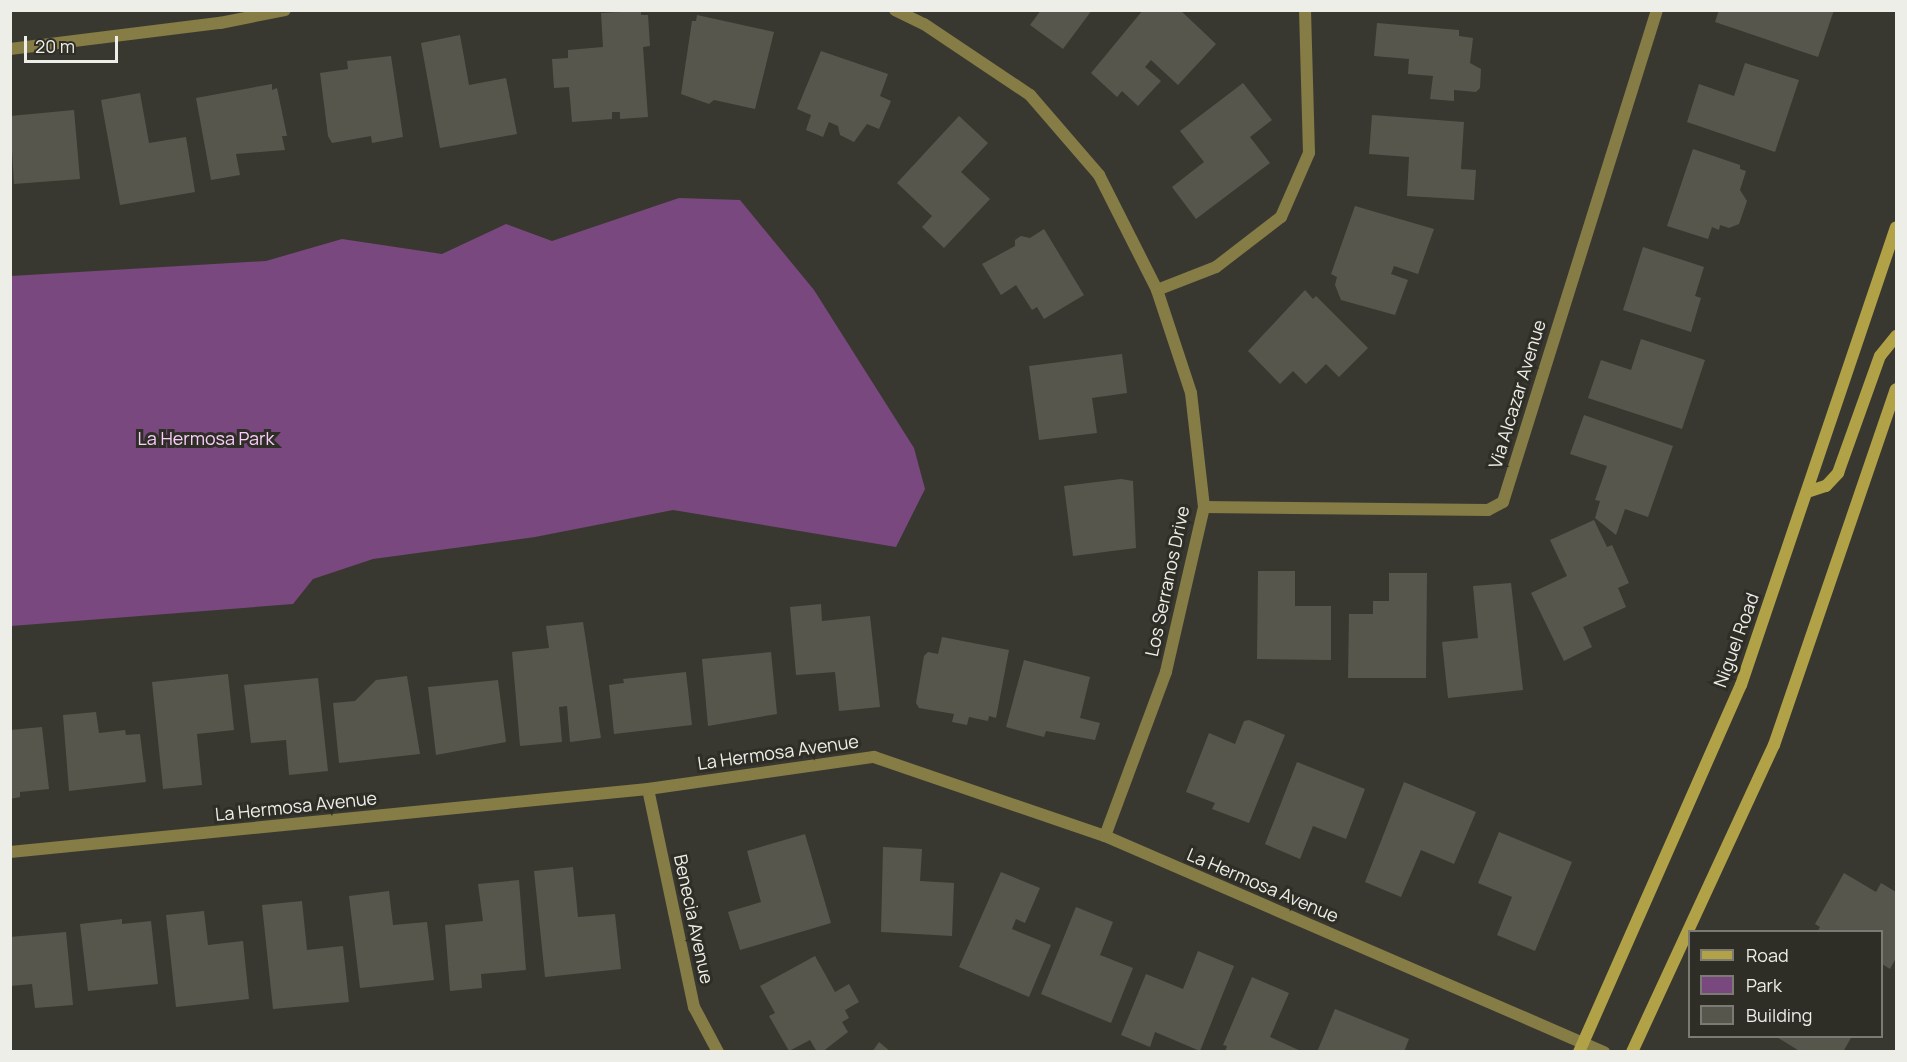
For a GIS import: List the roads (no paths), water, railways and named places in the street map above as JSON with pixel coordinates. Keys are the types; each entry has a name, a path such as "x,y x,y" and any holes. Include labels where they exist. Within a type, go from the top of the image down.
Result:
{"main road":[{"name":"Niguel Road","path":"1581,1048 1740,685 1808,492 1896,228"},
{"path":"1808,492 1826,486 1838,473 1880,356 1896,336"},
{"path":"1688,930 1774,745 1896,389"},
{"path":"1632,1052 1688,931"}],"street":[{"path":"10,49 220,23 285,10"},
{"name":"Los Serranos Drive","path":"895,10 924,24 1030,95 1099,175 1157,290 1191,393 1204,507 1166,672 1105,836"},
{"path":"1157,290 1216,267 1281,217 1309,153 1305,10"},
{"name":"Via Alcazar Avenue","path":"1204,507 1488,510 1503,502 1657,10"},
{"name":"La Hermosa Avenue","path":"10,852 648,789 874,757 1105,836 1581,1048 1604,1052"},
{"name":"Benecia Avenue","path":"648,789 694,1007 718,1052"}],"park label":[{"name":"La Hermosa Park","path":"206,438"}]}
